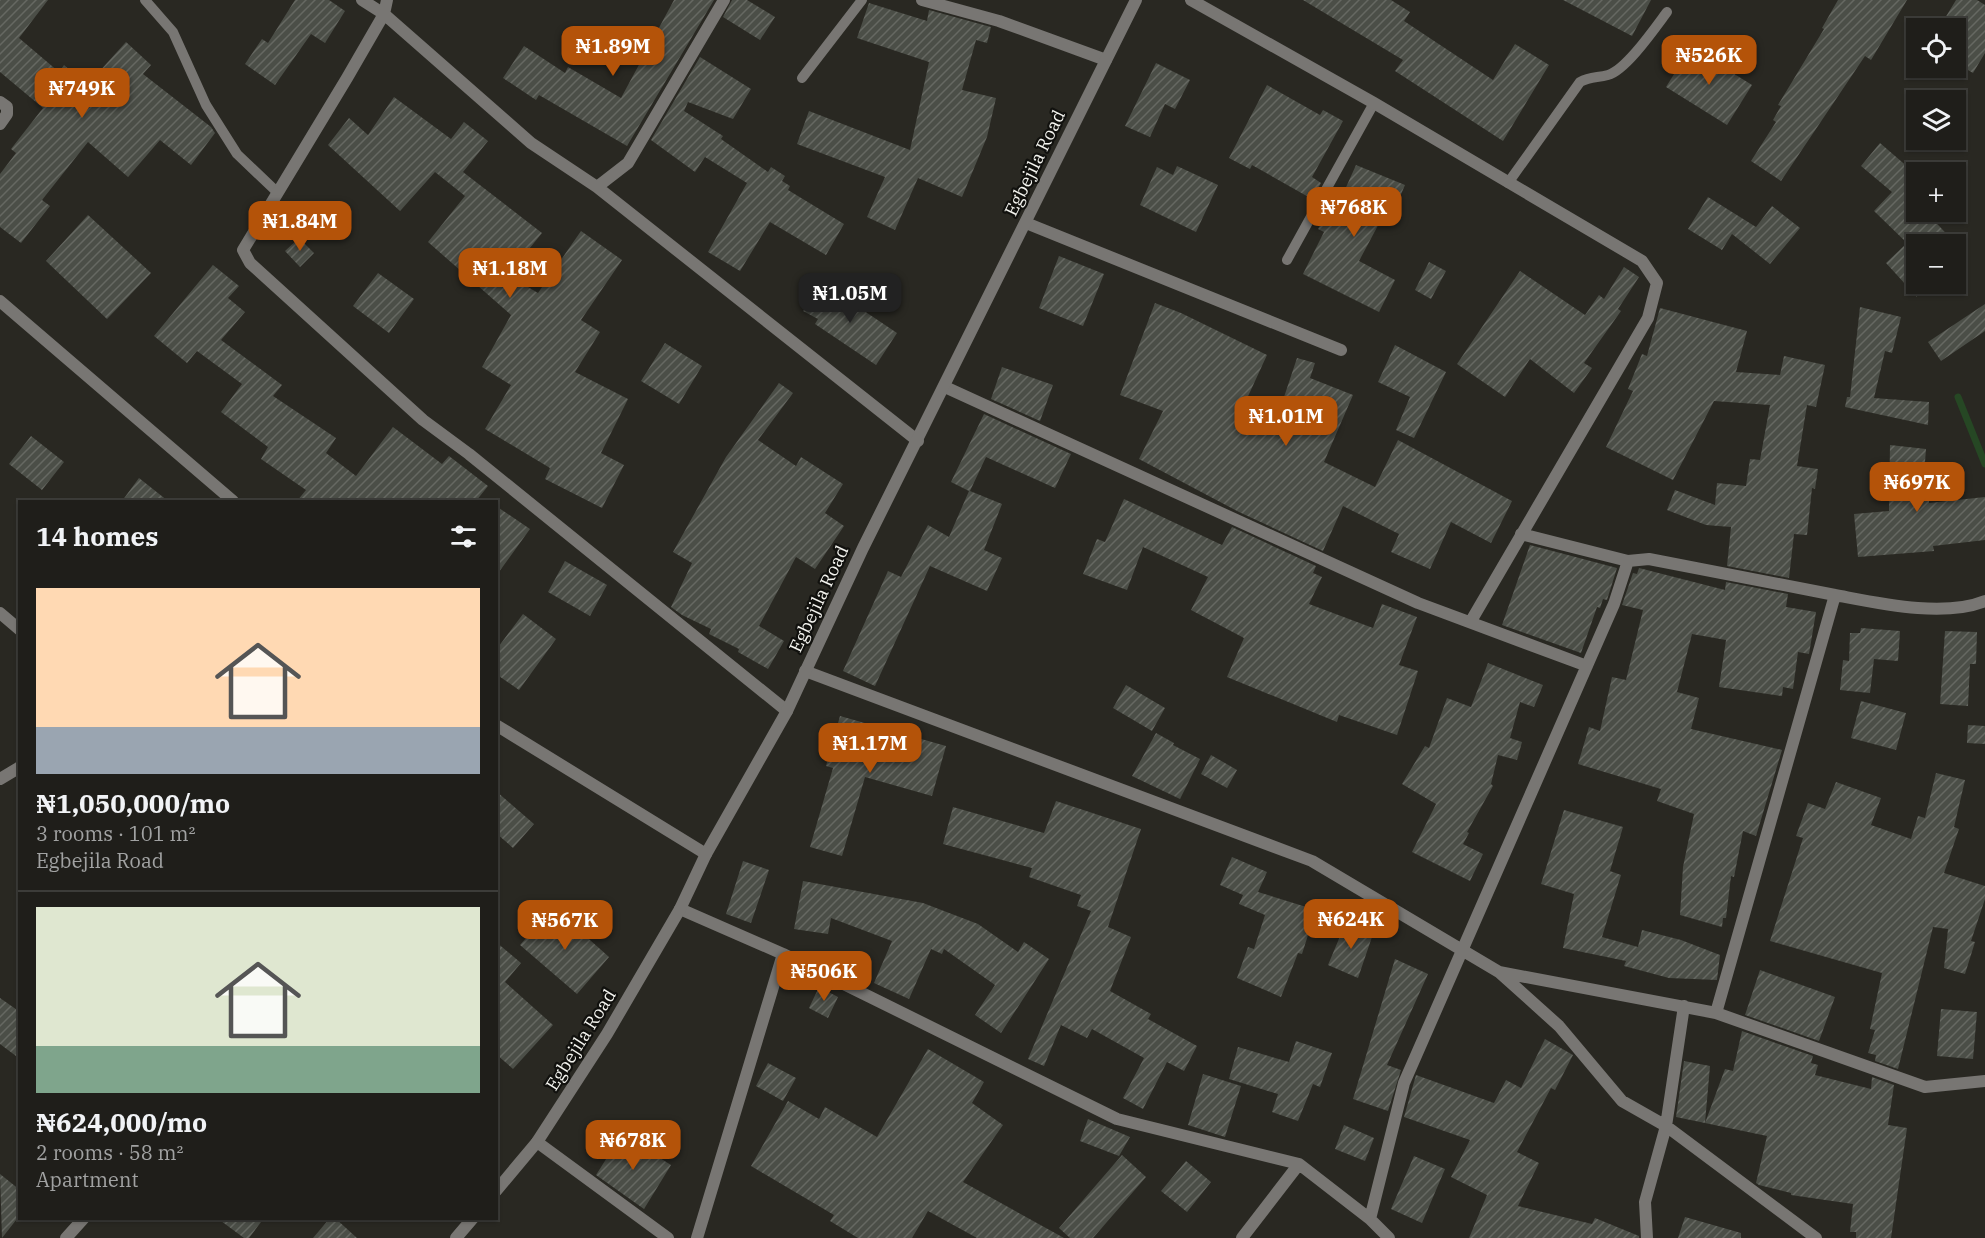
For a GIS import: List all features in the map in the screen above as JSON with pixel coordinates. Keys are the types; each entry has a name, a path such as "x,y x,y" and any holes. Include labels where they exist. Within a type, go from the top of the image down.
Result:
{"street":[{"path":"362,0 384,14 531,143 597,187 918,441"},
{"path":"387,0 384,14 243,250 250,263 423,420 469,454 787,711"},
{"path":"597,187 628,163 724,0"},
{"path":"922,0 999,21 1106,60"},
{"name":"Egbejila Road","path":"498,1189 537,1142 607,1034 680,909 706,854 787,711 1136,0"},
{"path":"1191,0 1374,103 1642,261 1657,283 1648,318 1472,621"},
{"path":"0,102 7,107 7,114 0,124"},
{"path":"1026,223 1341,350"},
{"path":"0,302 232,500"},
{"path":"945,387 1418,603 1472,621 1587,666"},
{"path":"1521,534 1628,561 1648,559 1878,603 1932,608 1970,607 1985,601"},
{"path":"1370,1219 1404,1083 1465,950 1614,604 1628,561"},
{"path":"1716,1013 1835,595"},
{"path":"0,613 18,628"},
{"path":"805,671 1312,861 1499,972 1559,1026 1622,1101 1666,1126 1816,1238"},
{"path":"498,725 706,854"},
{"path":"0,779 18,768"},
{"path":"680,909 783,954 1117,1119 1299,1164 1370,1219 1389,1238"},
{"path":"698,1238 783,954"},
{"path":"1499,972 1716,1013 1925,1087 1985,1081"},
{"path":"1647,1238 1645,1202 1666,1126 1684,1006"},
{"path":"537,1142 668,1238"},
{"path":"1242,1238 1299,1164"},
{"path":"66,1238 82,1220"},
{"path":"456,1238 471,1220"}],"lane":[{"path":"145,0 173,32 206,105 237,154 278,193"},
{"path":"802,78 862,0"},
{"path":"1508,183 1580,82 1590,76 1610,75 1635,54 1667,12"},
{"path":"1287,260 1374,103"}],"building":[{"path":"0,0 48,0 19,38 59,72 64,65 87,85 126,42 151,65 143,74 211,127 215,133 191,165 160,140 128,177 88,142 42,200 50,206 21,243 0,227 0,174 16,153 11,149 43,108 0,72"},
{"path":"295,0 329,0 345,11 325,43 311,34 275,85 245,64 262,39 268,43"},
{"path":"674,0 714,0 627,146 539,95 536,100 503,78 524,46 565,73 568,67 621,98"},
{"path":"732,0 747,0 775,17 760,40 723,17"},
{"path":"1303,0 1391,0 1410,12 1404,21 1493,80 1515,44 1549,65 1503,141 1395,71 1403,60"},
{"path":"1563,0 1651,0 1632,36"},
{"path":"1838,0 1907,0 1871,60 1865,56 1781,181 1751,161 1776,122 1773,120 1781,106 1778,105 1824,29 1822,28"},
{"path":"1956,0 1977,0 1985,5 1985,53 1973,73 1966,69 1966,18 1945,18"},
{"path":"869,3 927,21 929,10 991,27 987,43 976,40 962,90 996,98 987,137 962,197 918,178 895,230 867,217 885,177 797,144 809,111 910,150 929,62 857,38"},
{"path":"1691,47 1752,85 1727,125 1666,87"},
{"path":"700,57 751,89 733,119 688,102 684,111 723,136 721,139 768,172 771,167 785,176 782,181 790,186 788,190 844,224 826,255 770,222 740,271 708,252 747,183 705,157 695,172 651,140"},
{"path":"1156,63 1190,80 1175,109 1165,104 1150,137 1125,126"},
{"path":"1267,85 1320,115 1323,110 1343,121 1312,177 1321,183 1312,199 1252,165 1250,169 1229,158"},
{"path":"394,97 451,139 464,122 488,141 463,172 542,233 508,275 538,293 581,231 622,260 581,320 600,332 575,372 628,399 601,453 624,465 602,508 545,479 550,468 485,429 511,385 482,367 511,315 428,242 465,196 435,172 400,211 328,145 349,118 368,135"},
{"path":"1880,143 1906,165 1906,222 1935,222 1947,234 1906,234 1906,242 1874,211 1892,192 1861,166"},
{"path":"1356,165 1405,185 1396,206 1390,203 1359,261 1395,280 1379,312 1303,274 1324,232 1318,229 1329,208 1325,206 1335,190 1343,194"},
{"path":"1177,166 1218,185 1196,232 1140,205 1157,167 1173,175"},
{"path":"1708,197 1756,227 1772,206 1800,228 1770,264 1732,234 1722,250 1688,229"},
{"path":"88,215 151,273 107,319 46,261"},
{"path":"299,238 314,253 300,267 285,251"},
{"path":"1906,244 1906,285 1886,263"},
{"path":"1059,256 1104,274 1083,326 1039,308"},
{"path":"1429,262 1446,271 1431,299 1415,290"},
{"path":"213,265 239,286 228,298 245,312 221,340 282,385 273,396 336,438 326,453 356,476 393,427 442,464 449,456 488,486 477,500 298,500 306,490 261,459 268,447 221,412 242,384 197,351 187,363 154,336"},
{"path":"1624,267 1639,277 1618,309 1621,311 1584,363 1592,368 1574,393 1530,359 1505,397 1457,364 1520,271 1585,315 1599,295 1604,299"},
{"path":"378,273 414,299 389,333 353,306"},
{"path":"821,282 897,333 876,365 815,324 818,319 803,311"},
{"path":"1155,303 1181,313 1267,355 1244,405 1277,418 1297,358 1315,363 1310,378 1353,395 1324,462 1375,487 1398,440 1512,501 1491,543 1451,522 1430,569 1391,552 1399,534 1343,506 1323,551 1239,512 1139,459 1163,411 1120,395"},
{"path":"1985,304 1985,331 1941,361 1928,342"},
{"path":"1860,307 1901,317 1892,353 1885,351 1874,398 1929,402 1928,425 1845,407 1847,397 1850,397"},
{"path":"1660,308 1747,331 1736,372 1780,375 1784,356 1825,365 1816,407 1807,405 1797,466 1818,469 1815,489 1812,488 1807,535 1794,534 1789,578 1727,566 1731,527 1706,525 1667,510 1675,490 1715,505 1717,483 1746,486 1750,459 1760,460 1770,405 1714,401 1673,480 1606,447 1633,391 1628,389 1642,354 1647,356"},
{"path":"665,343 702,366 679,404 641,381"},
{"path":"1395,345 1446,372 1414,438 1396,430 1410,397 1378,382"},
{"path":"1002,367 1053,385 1040,421 991,399"},
{"path":"779,383 793,393 758,440 796,466 801,457 843,484 825,513 844,526 815,569 796,557 759,626 784,641 768,669 738,652 739,649 709,634 711,629 671,607 692,563 673,552 726,457"},
{"path":"984,414 1071,454 1055,488 986,457 970,491 1002,504 984,550 1002,558 987,591 930,566 875,686 843,671 888,571 901,577 928,525 949,537 969,491 951,482"},
{"path":"31,436 64,462 42,490 9,464"},
{"path":"1890,445 1926,449 1925,462 1930,462 1929,503 1985,497 1985,540 1933,546 1934,551 1858,557 1854,514 1889,511"},
{"path":"139,478 167,500 123,500"},
{"path":"1124,499 1222,545 1232,527 1316,566 1313,573 1322,577 1309,604 1373,628 1382,604 1417,617 1399,665 1418,671 1397,735 1339,715 1337,722 1227,677 1244,638 1191,610 1208,577 1143,547 1127,590 1083,574 1097,539 1105,542"},
{"path":"498,507 530,529 498,573"},
{"path":"1530,545 1617,568 1607,600 1603,599 1600,608 1597,607 1581,653 1502,625"},
{"path":"565,561 607,585 590,616 548,592"},
{"path":"1639,568 1725,590 1726,582 1788,594 1786,607 1816,612 1809,654 1798,652 1793,689 1783,687 1782,696 1719,687 1726,640 1692,634 1677,692 1699,698 1691,729 1782,750 1756,836 1743,831 1734,877 1731,876 1726,918 1723,918 1722,927 1680,915 1683,867 1694,814 1657,801 1661,789 1578,764 1589,727 1600,731 1612,677 1626,680 1643,610 1622,605 1633,573 1637,574"},
{"path":"523,614 556,639 519,690 498,675 498,647"},
{"path":"1861,628 1900,631 1898,661 1874,659 1870,693 1840,690 1843,660 1849,661 1850,633 1860,633"},
{"path":"1945,631 1977,632 1976,664 1970,664 1968,706 1940,704"},
{"path":"1488,663 1543,685 1534,707 1520,702 1510,738 1522,742 1517,760 1498,755 1491,784 1493,786 1467,832 1469,833 1463,844 1483,854 1470,881 1412,852 1436,804 1402,784 1425,746 1429,748 1447,698 1471,707"},
{"path":"1126,685 1165,708 1152,731 1113,708"},
{"path":"1861,701 1906,713 1896,750 1851,738"},
{"path":"840,716 946,746 932,796 865,777 842,856 810,847 833,768 826,766"},
{"path":"1968,725 1985,726 1985,744 1967,743"},
{"path":"1156,733 1200,759 1180,799 1132,776"},
{"path":"1211,755 1237,770 1227,788 1201,774"},
{"path":"1936,773 1965,780 1954,827 1959,829 1944,873 1985,886 1985,899 1971,941 1975,942 1965,974 1944,968 1948,929 1933,927 1898,1069 1875,1061 1876,1055 1868,1053 1875,1030 1870,1029 1882,973 1770,941 1803,838 1796,836 1808,803 1825,809 1836,782 1881,798 1871,825 1911,839 1918,816 1925,818"},
{"path":"498,793 534,824 513,848 498,835"},
{"path":"1056,801 1141,829 1108,927 1131,937 1110,991 1151,1014 1148,1019 1197,1046 1184,1071 1167,1062 1143,1109 1123,1098 1144,1058 1092,1029 1087,1038 1061,1025 1044,1066 1028,1059 1091,911 1077,906 1081,895 1029,877 1032,868 943,844 953,807 1044,833"},
{"path":"1564,810 1623,827 1610,871 1621,875 1602,937 1638,947 1642,930 1681,940 1720,955 1717,980 1669,978 1624,966 1626,961 1563,948 1574,894 1541,884"},
{"path":"1232,857 1267,872 1258,892 1316,910 1302,954 1298,953 1281,997 1237,978 1248,947 1254,949 1265,915 1239,904 1243,895 1220,885"},
{"path":"743,861 769,870 751,923 726,914"},
{"path":"803,881 923,903 978,924 1018,952 1024,942 1049,959 1001,1033 975,1015 995,985 944,949 942,954 931,949 909,999 874,983 892,941 831,918 828,934 794,929"},
{"path":"553,907 609,957 577,994 520,945"},
{"path":"1346,922 1373,934 1358,978 1328,965"},
{"path":"498,944 521,963 505,982 553,1025 513,1069 498,1056"},
{"path":"1395,959 1428,974 1387,1065 1401,1070 1388,1111 1353,1099"},
{"path":"1760,970 1835,997 1819,1041 1745,1015"},
{"path":"819,987 838,997 828,1018 809,1008"},
{"path":"0,998 18,1011 18,1058 0,1044"},
{"path":"1941,1009 1977,1012 1973,1059 1937,1056"},
{"path":"1742,1031 1813,1056 1811,1063 1818,1065 1815,1075 1871,1089 1872,1077 1894,1085 1888,1125 1907,1128 1891,1238 1856,1238 1856,1232 1850,1232 1853,1204 1791,1195 1791,1193 1759,1185 1756,1183 1767,1136 1705,1123 1725,1069 1733,1071"},
{"path":"1545,1039 1573,1055 1555,1090 1551,1088 1517,1152 1539,1163 1518,1206 1592,1224 1595,1218 1639,1236 1639,1238 1469,1238 1487,1195 1451,1177 1470,1140 1404,1117 1416,1075 1494,1103 1506,1080 1521,1088"},
{"path":"1296,1041 1332,1053 1320,1087 1313,1084 1298,1121 1272,1112 1278,1094 1229,1079 1238,1047 1289,1062"},
{"path":"928,1049 984,1082 972,1103 1003,1125 963,1182 1064,1238 977,1238 928,1211 912,1238 858,1238 830,1221 834,1215 751,1166 788,1101 819,1119 825,1107 877,1137"},
{"path":"1684,1061 1710,1066 1705,1123 1676,1117"},
{"path":"768,1063 796,1078 783,1101 756,1086"},
{"path":"1203,1074 1241,1086 1225,1137 1188,1125"},
{"path":"1088,1119 1130,1137 1119,1156 1080,1141"},
{"path":"1344,1125 1374,1138 1365,1161 1335,1149"},
{"path":"622,1134 671,1165 644,1209 596,1175"},
{"path":"1122,1155 1146,1177 1093,1238 1070,1238 1059,1228"},
{"path":"1414,1156 1445,1169 1422,1223 1391,1209"},
{"path":"1186,1161 1211,1182 1187,1212 1161,1191"},
{"path":"0,1174 18,1188 18,1218 2,1238"},
{"path":"1685,1217 1741,1233 1741,1238 1678,1238"},
{"path":"220,1220 262,1220 249,1238 244,1238"},
{"path":"328,1220 337,1220 357,1238 313,1238"}],"waterway":[{"path":"1958,397 1985,464"}]}
